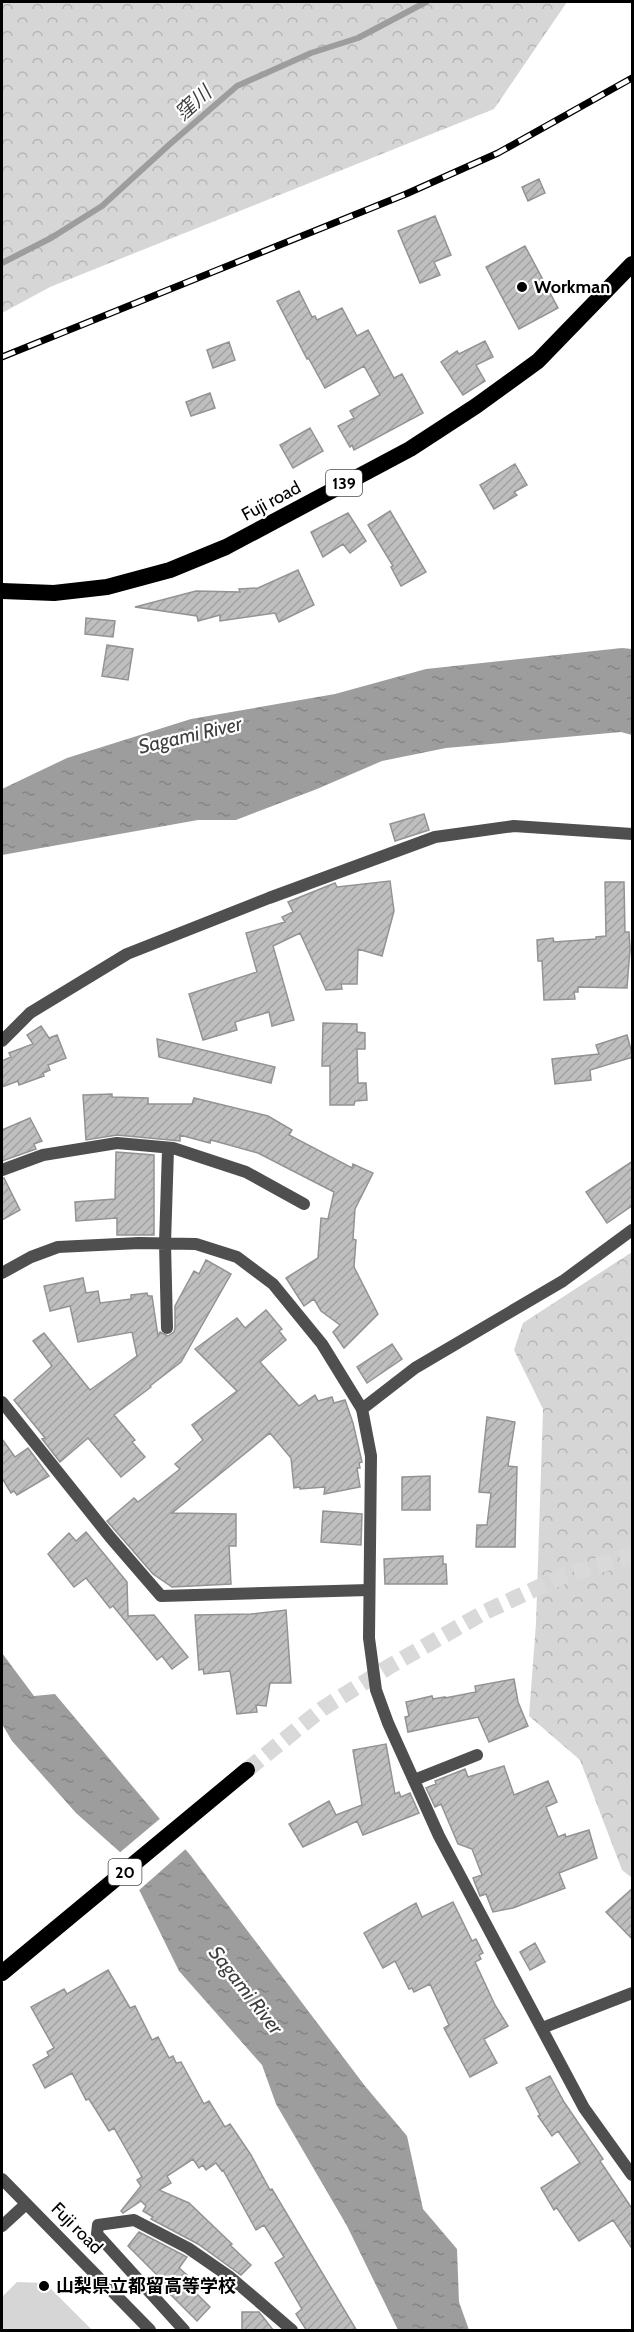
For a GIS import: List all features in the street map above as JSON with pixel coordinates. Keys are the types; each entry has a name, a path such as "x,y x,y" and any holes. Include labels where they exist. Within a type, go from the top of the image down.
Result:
{"highway":[{"name":"Fuji road","path":"2,591 54,593 107,587 170,570 226,547 410,449 476,406 538,361 633,264"},
{"name":"20","path":"2,1974 247,1770"}],"street":[{"path":"2,1041 30,1013 127,954 269,898 435,837 514,826 633,834"},
{"path":"2,1170 43,1155 117,1143 172,1148 246,1172 304,1204"},
{"path":"167,1328 165,1243 168,1149"},
{"path":"362,1409 416,1368 563,1281 633,1230"},
{"path":"2,1273 31,1257 58,1247 196,1244 237,1257 273,1284 322,1344 362,1409 371,1456 369,1638 376,1690 388,1723 439,1836 584,2108 633,2175"},
{"path":"2,1402 110,1537 162,1596 369,1590"},
{"path":"414,1780 477,1755"},
{"path":"542,2028 633,1993"},
{"name":"Fuji road","path":"2,2179 150,2331"},
{"path":"2,2226 26,2204"},
{"path":"184,2331 96,2234 98,2225 134,2220 188,2248 230,2277 292,2331"}],"green space":[{"path":"2,2 567,2 494,109 50,287 2,313"},
{"path":"632,1252 632,1878 622,1870 580,1760 529,1716 536,1623 543,1409 514,1350 523,1323"},
{"path":"17,2282 45,2283 92,2330 2,2330 2,2297"}],"water":[{"name":"Sagami River","path":"622,648 632,649 632,735 621,732 446,748 382,761 236,820 198,820 2,855 2,789 67,758 191,719 335,694 426,669"},
{"name":"Sagami River","path":"2,1653 34,1696 55,1694 191,1856 365,2086 407,2136 423,2209 457,2249 459,2302 469,2330 398,2330 347,2226 276,2104 262,2065 179,1971 121,1853 76,1813 12,1741 2,1724"}],"pier":[{"path":"162,1817 188,1847 137,1892 118,1854"}],"building":[{"path":"539,179 545,193 528,201 522,187"},
{"path":"435,216 451,255 434,262 440,275 420,283 398,231"},
{"name":"Workman","path":"525,246 558,308 519,329 486,267"},
{"path":"299,291 312,317 315,316 317,320 342,308 357,336 368,330 394,378 402,374 423,413 354,450 352,445 350,447 338,426 354,418 350,411 380,395 364,366 325,388 277,301"},
{"path":"485,341 493,357 476,365 485,381 463,395 441,362 457,351 459,354"},
{"path":"229,342 235,360 213,368 207,350"},
{"path":"210,393 215,408 191,416 186,402"},
{"path":"310,428 323,451 293,468 280,445"},
{"path":"515,464 527,485 514,492 517,495 494,509 480,485"},
{"path":"390,511 426,572 401,586 391,567 393,566 368,525"},
{"path":"348,513 366,541 350,553 343,544 323,557 311,532"},
{"path":"298,570 314,605 279,622 275,613 220,621 220,615 198,621 197,616 135,607 196,591 240,592 239,589 258,588"},
{"path":"86,618 115,621 113,637 85,634"},
{"path":"107,645 133,649 128,680 102,676"},
{"path":"424,814 429,830 395,841 390,824"},
{"path":"390,881 394,911 382,956 358,949 357,984 341,984 342,989 326,990 300,933 273,946 294,1020 272,1026 269,1012 235,1022 237,1030 203,1040 189,994 257,972 246,933 285,922 282,917 293,912 288,902 335,883 337,887"},
{"path":"605,882 624,882 625,932 629,932 630,949 627,988 578,987 578,992 574,992 575,999 544,1000 542,961 538,961 537,940 553,938 554,942 596,939 596,937 606,936"},
{"path":"323,1023 357,1024 357,1032 365,1033 365,1049 357,1049 358,1083 366,1083 367,1100 355,1101 354,1105 330,1105 330,1066 322,1066"},
{"path":"41,1026 49,1038 57,1035 66,1058 48,1065 50,1070 43,1073 44,1076 19,1085 18,1081 2,1087 2,1061 11,1057 9,1053 33,1044 27,1035"},
{"path":"627,1035 633,1057 590,1070 591,1080 555,1084 552,1059 599,1054 596,1045"},
{"path":"157,1039 275,1067 271,1083 159,1057"},
{"path":"112,1094 112,1097 148,1098 148,1104 192,1104 194,1098 268,1116 292,1130 289,1135 352,1168 353,1164 373,1173 355,1209 353,1239 356,1240 354,1267 378,1314 344,1348 333,1332 340,1325 321,1311 314,1299 304,1306 286,1278 318,1258 321,1218 328,1219 334,1192 258,1153 211,1140 210,1143 180,1135 180,1141 117,1135 86,1140 83,1095"},
{"path":"30,1118 42,1141 34,1144 36,1149 2,1161 2,1130"},
{"path":"116,1152 154,1155 154,1235 117,1235 117,1218 76,1221 75,1202 115,1199"},
{"path":"633,1161 633,1205 607,1223 586,1192"},
{"path":"2,1178 20,1210 2,1220"},
{"path":"206,1260 231,1274 181,1362 114,1415 135,1440 132,1442 145,1457 121,1477 88,1438 60,1462 42,1439 45,1438 14,1400 52,1366 33,1341 44,1333 90,1390 137,1356 132,1332 78,1342 70,1306 50,1311 44,1286 83,1278 86,1293 98,1291 100,1303 131,1299 131,1295 147,1293 148,1296 152,1296 158,1336 160,1332 168,1336 174,1332 175,1328 175,1306 194,1271 199,1274"},
{"path":"266,1310 282,1329 279,1331 286,1340 260,1362 299,1406 315,1395 318,1401 332,1397 334,1403 345,1400 362,1462 359,1463 360,1468 357,1468 360,1487 324,1494 325,1487 294,1488 291,1458 270,1433 172,1513 236,1514 236,1546 229,1546 231,1584 172,1587 153,1574 107,1521 134,1498 138,1502 180,1469 175,1464 203,1440 192,1425 237,1391 195,1349 237,1318 245,1328"},
{"path":"392,1344 402,1359 367,1383 357,1367"},
{"path":"487,1417 515,1422 508,1466 517,1467 515,1547 476,1547 477,1525 487,1525 491,1493 479,1492"},
{"path":"2,1439 15,1457 28,1448 49,1476 17,1495 14,1491 11,1493 2,1478"},
{"path":"430,1476 430,1510 402,1510 402,1477"},
{"path":"323,1511 362,1514 361,1545 321,1542"},
{"path":"86,1532 127,1582 128,1616 154,1615 188,1657 172,1669 162,1656 157,1660 113,1606 110,1608 86,1578 74,1587 48,1554 69,1533 76,1541"},
{"path":"443,1556 443,1564 446,1564 447,1584 385,1584 384,1559"},
{"path":"286,1610 291,1683 270,1683 266,1706 256,1705 257,1712 237,1714 230,1671 204,1674 203,1669 199,1670 195,1615 251,1614"},
{"path":"514,1679 518,1702 528,1726 489,1742 478,1717 408,1732 405,1717 409,1716 406,1702 432,1696 433,1699 445,1698 476,1692 475,1686"},
{"path":"386,1744 395,1794 399,1792 401,1797 410,1793 419,1813 363,1835 357,1821 303,1847 289,1824 329,1801 336,1815 362,1805 353,1750"},
{"path":"504,1766 514,1795 548,1781 557,1802 546,1807 558,1837 589,1830 597,1858 559,1873 565,1888 513,1908 493,1912 486,1894 480,1896 473,1878 482,1875 472,1849 458,1844 441,1804 435,1807 426,1788 436,1784 435,1781 465,1769 468,1777"},
{"path":"633,1888 633,1940 606,1912"},
{"path":"453,1902 472,1941 476,1939 483,1953 479,1955 481,1959 475,1962 495,2005 508,2026 484,2039 497,2063 470,2077 444,2028 449,2025 430,1984 414,1992 412,1988 409,1989 395,1961 383,1968 364,1933 416,1903 422,1917"},
{"path":"535,1943 545,1962 530,1970 520,1952"},
{"path":"108,1970 130,2008 135,2006 152,2040 158,2037 169,2058 173,2056 176,2063 181,2062 204,2104 209,2101 225,2127 230,2124 251,2155 270,2190 272,2189 357,2331 307,2331 296,2314 302,2309 275,2263 284,2257 264,2225 256,2230 223,2170 216,2163 206,2170 203,2165 199,2168 193,2159 167,2176 171,2183 159,2190 189,2203 232,2244 230,2245 251,2265 241,2275 198,2244 151,2219 153,2217 143,2211 146,2206 141,2201 123,2213 121,2211 141,2186 137,2180 142,2177 114,2128 109,2131 89,2099 86,2100 72,2073 45,2088 33,2065 49,2056 47,2052 54,2048 31,2007 64,1989 67,1994"},
{"path":"550,2076 564,2102 603,2159 600,2161 633,2210 633,2250 613,2220 579,2241 557,2208 554,2210 541,2188 580,2163 558,2131 552,2136 538,2116 540,2115 526,2088"},
{"path":"139,2232 187,2257 179,2268 187,2275 184,2277 189,2282 187,2284 210,2307 197,2321 154,2278 157,2275 128,2246"},
{"path":"242,2312 259,2312 274,2331 242,2331"}],"waterway":[{"name":"窪川","path":"2,263 51,238 102,206 237,86 311,53 358,38 426,2"}],"tunnel":[{"path":"247,1770 322,1709 390,1666 485,1612 561,1577 632,1555"}],"railway":[{"path":"2,357 406,194 498,153 632,78"}],"place":[{"name":"Workman","path":"522,287"},
{"name":"山梨県立都留高等学校","path":"44,2286"}]}
